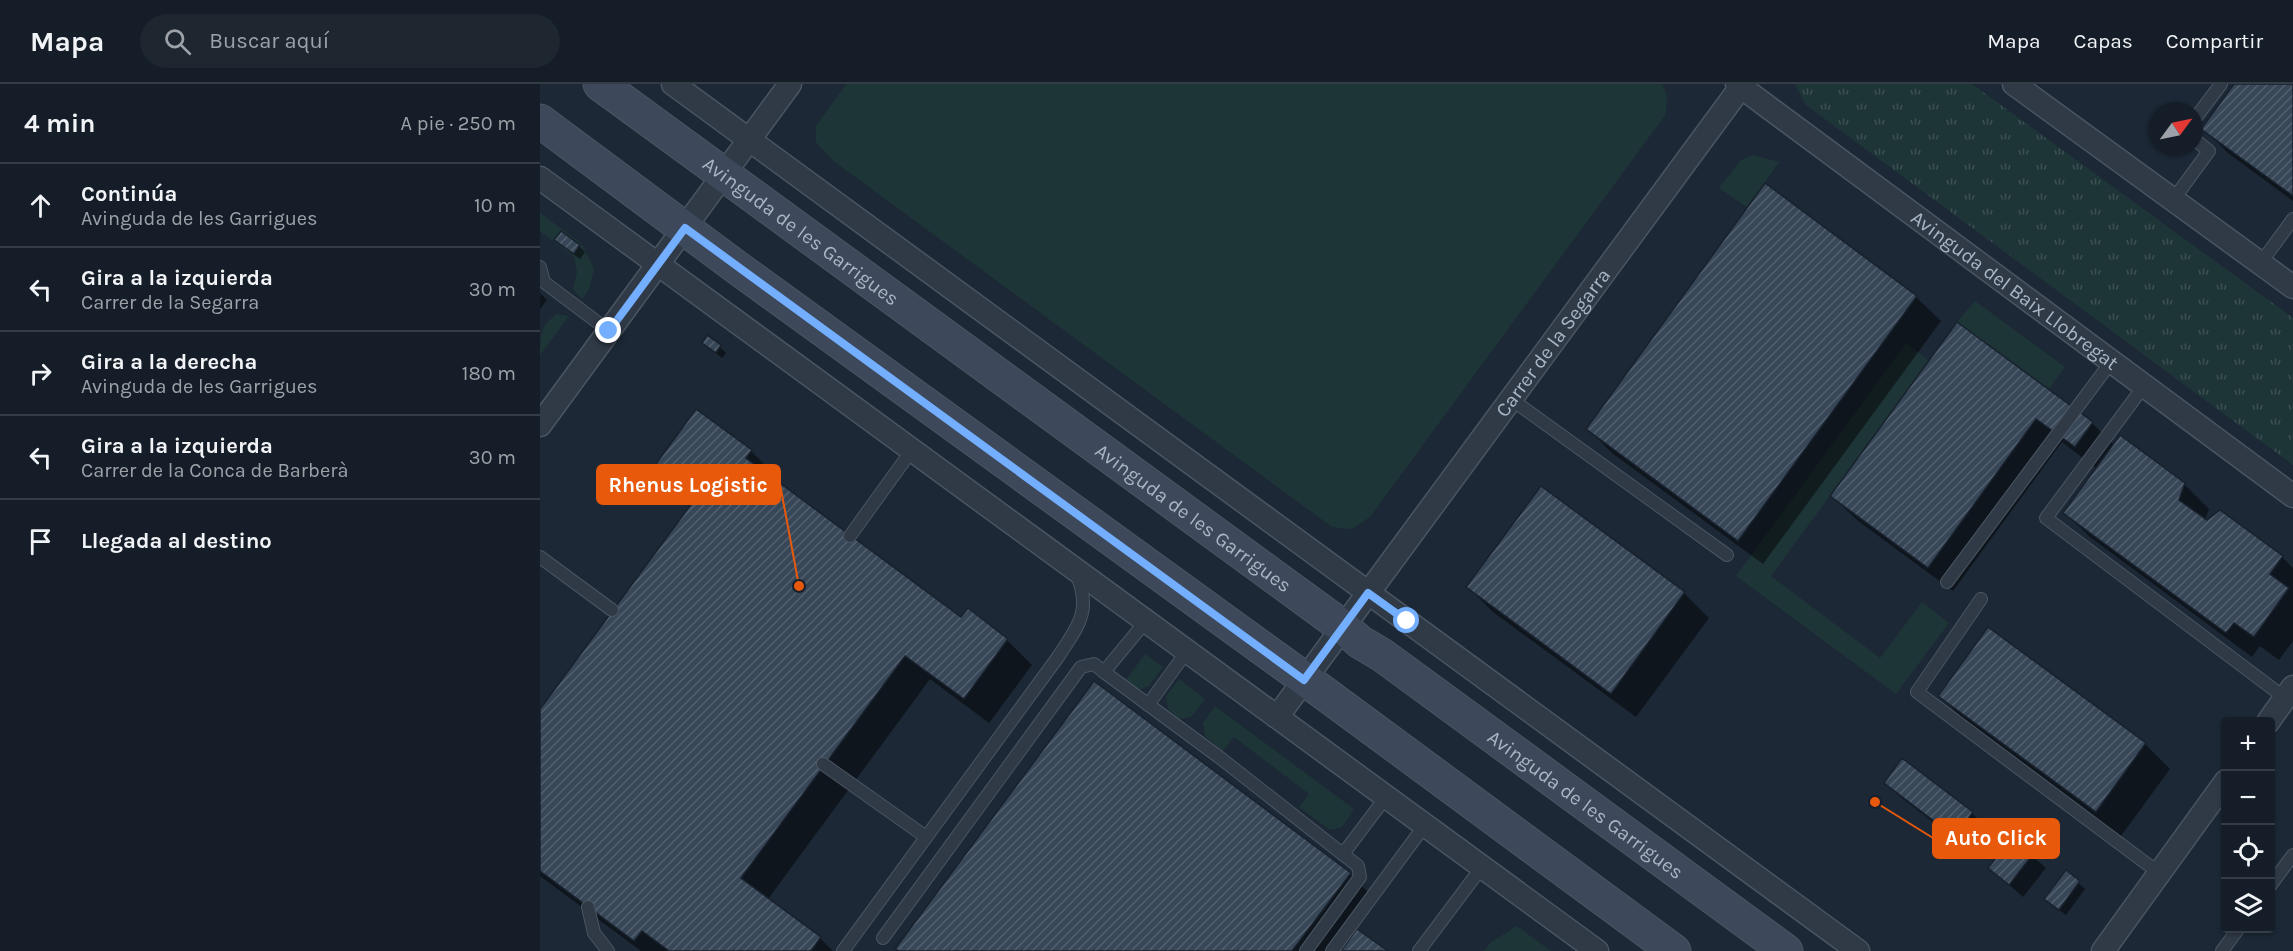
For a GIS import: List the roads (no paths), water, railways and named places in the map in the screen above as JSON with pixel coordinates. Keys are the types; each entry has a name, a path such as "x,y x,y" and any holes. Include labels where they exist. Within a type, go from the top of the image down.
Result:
{"street":[{"name":"Avinguda de les Garrigues","path":"600,84 1343,627 1360,642 1382,655 1786,951"},
{"path":"673,84 1858,951"},
{"path":"540,425 790,84"},
{"path":"2014,84 2293,287"},
{"name":"Avinguda del Baix Llobregat","path":"1741,85 2293,496"},
{"name":"Carrer de la Segarra","path":"1277,717 1741,85"},
{"path":"540,121 1674,951"},
{"path":"540,178 1598,951"},
{"path":"2272,717 2289,692"},
{"path":"2103,951 2221,788"}],"lane":[{"path":"2203,108 2221,84"},
{"path":"2173,200 2209,151 2203,146"},
{"path":"2260,264 2293,219"},
{"path":"540,267 542,285 609,331"},
{"path":"1947,582 2112,362"},
{"path":"2144,386 2046,518 2289,692"},
{"path":"1511,399 1727,555"},
{"path":"850,536 912,450"},
{"path":"540,557 612,610"},
{"path":"843,951 1058,657 1081,621 1084,592 1075,569"},
{"path":"1981,598 1917,692 2159,873"},
{"path":"1104,672 1146,621"},
{"path":"1148,705 1187,651"},
{"path":"883,939 1081,667 1094,664 1358,866 1360,877 1306,951"},
{"path":"823,765 926,837"},
{"path":"1343,854 1386,796"},
{"path":"1332,951 1425,825"},
{"path":"2275,880 2293,855"},
{"path":"1419,951 1482,867"},
{"path":"588,907 594,933 608,951"},
{"path":"2222,951 2235,933"}],"place":[{"name":"Rhenus Logistic","path":"799,586"},
{"name":"Auto Click","path":"1875,802"}]}
